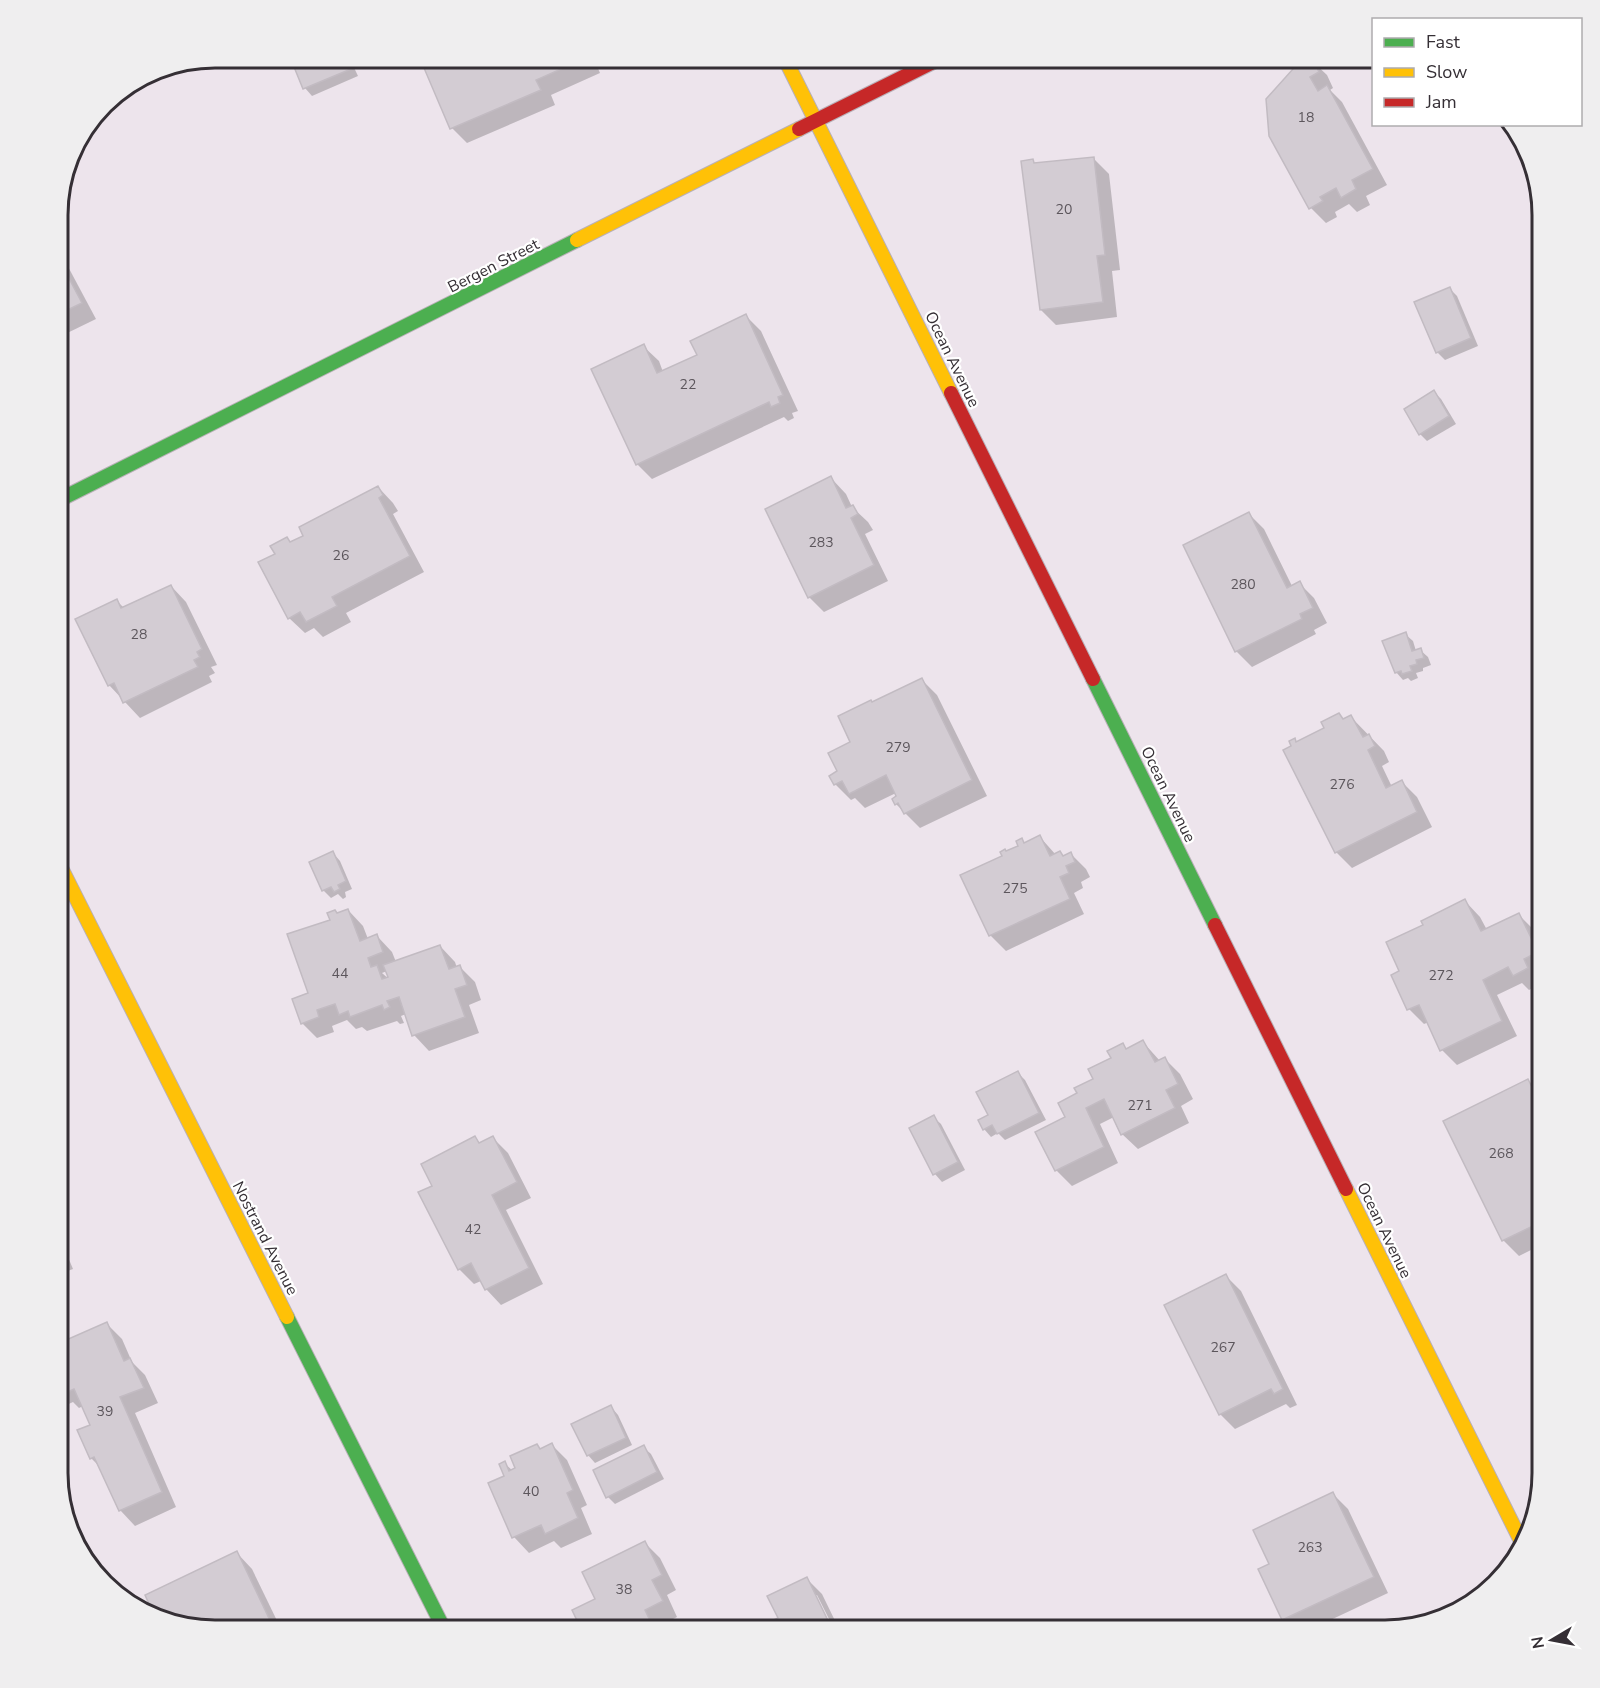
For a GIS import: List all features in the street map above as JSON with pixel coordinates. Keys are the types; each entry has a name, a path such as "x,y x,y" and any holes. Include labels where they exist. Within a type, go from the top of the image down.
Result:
{"street":[{"name":"Ocean Avenue","path":"789,68 1518,1536"},
{"name":"Bergen Street","path":"68,496 922,68"},
{"name":"Nostrand Avenue","path":"67,881 439,1620"}],"building":[{"path":"294,68 351,68 351,69 303,89"},
{"path":"424,68 563,68 536,80 541,90 450,129"},
{"path":"1294,68 1317,68 1319,72 1310,77 1318,91 1327,85 1373,169 1352,180 1356,189 1341,198 1336,188 1320,197 1323,201 1309,209 1269,136 1266,99"},
{"path":"1094,157 1105,255 1097,256 1103,302 1040,310 1021,161 1033,159 1034,163"},
{"path":"68,277 82,303 68,310"},
{"path":"1450,287 1471,338 1436,353 1414,302"},
{"path":"746,314 783,395 778,397 780,403 771,407 769,402 636,465 591,369 644,344 657,373 697,355 690,341"},
{"path":"1434,390 1449,416 1419,435 1404,409"},
{"path":"831,476 846,508 853,505 858,514 851,518 874,565 808,598 765,509"},
{"path":"378,486 383,495 379,498 410,556 332,597 337,606 306,622 300,612 288,619 258,562 275,554 270,546 287,537 290,542 303,536 299,527"},
{"path":"1249,512 1287,588 1300,581 1313,608 1300,614 1302,619 1235,652 1183,545"},
{"path":"171,585 202,649 197,652 200,657 194,660 198,667 123,703 114,683 108,686 75,619 117,599 121,608"},
{"path":"1406,632 1412,651 1421,648 1424,658 1416,660 1417,664 1410,666 1412,671 1402,674 1401,671 1395,673 1382,641"},
{"path":"922,678 972,780 904,814 898,803 895,805 892,799 896,796 886,775 849,794 842,781 834,785 829,776 837,771 828,753 850,742 838,716"},
{"path":"1339,713 1343,719 1351,715 1363,737 1369,734 1375,746 1368,750 1386,788 1402,780 1417,812 1335,853 1283,750 1291,746 1289,741 1295,738 1296,742 1324,728 1321,722"},
{"path":"1040,835 1050,856 1060,851 1063,856 1071,852 1075,862 1066,866 1069,873 1060,877 1070,899 989,936 960,875 1002,856 1000,852 1018,846 1016,841 1022,838 1024,843"},
{"path":"333,851 346,881 338,885 340,889 334,892 331,887 322,891 309,862"},
{"path":"1465,899 1481,931 1519,913 1532,940 1532,955 1524,959 1528,968 1513,976 1508,967 1483,980 1502,1021 1440,1051 1419,1005 1407,1010 1391,975 1399,971 1386,942 1423,925 1421,921"},
{"path":"348,909 360,941 377,934 383,952 368,958 371,967 377,965 382,979 388,977 383,965 440,945 449,969 460,965 467,985 455,989 465,1017 412,1036 399,997 387,1001 390,1007 384,1010 382,1005 350,1017 348,1011 339,1015 335,1004 317,1010 319,1017 301,1024 292,999 308,993 287,934 330,920 327,913 335,910 337,913"},
{"path":"1143,1040 1155,1062 1165,1057 1178,1084 1166,1090 1175,1108 1121,1135 1104,1099 1086,1108 1104,1147 1055,1171 1035,1132 1065,1117 1058,1103 1077,1093 1074,1088 1093,1079 1088,1069 1111,1058 1107,1051 1123,1043 1126,1049"},
{"path":"1018,1071 1039,1113 997,1134 992,1125 983,1130 978,1120 988,1115 976,1092"},
{"path":"1528,1079 1532,1087 1532,1226 1502,1241 1443,1121"},
{"path":"934,1115 958,1162 933,1175 909,1128"},
{"path":"475,1136 479,1143 493,1136 517,1182 492,1195 529,1268 485,1290 471,1263 458,1270 418,1192 432,1186 421,1164"},
{"path":"1226,1274 1283,1389 1274,1394 1271,1389 1219,1415 1164,1305"},
{"path":"107,1322 124,1361 130,1358 144,1388 120,1397 162,1492 119,1511 94,1457 90,1459 77,1430 90,1425 74,1389 67,1392 67,1340"},
{"path":"611,1405 626,1438 587,1456 571,1424"},
{"path":"552,1443 573,1490 567,1493 578,1518 545,1534 541,1525 512,1538 488,1483 504,1476 499,1464 505,1461 509,1471 515,1468 510,1456 537,1444 540,1449"},
{"path":"644,1445 657,1472 606,1498 593,1470"},
{"path":"1333,1492 1374,1577 1282,1620 1258,1569 1269,1564 1253,1530"},
{"path":"645,1541 662,1575 652,1580 663,1601 645,1610 650,1620 577,1620 572,1610 595,1599 582,1572"},
{"path":"237,1551 270,1620 214,1620 176,1616 150,1605 145,1595"},
{"path":"807,1577 828,1620 774,1620 778,1618 767,1596"}],"traffic: fast":[{"path":"68,496 577,240"},
{"path":"1093,679 1215,925"},
{"path":"287,1317 439,1620"}],"traffic: slow":[{"path":"789,68 951,393"},
{"path":"577,240 799,129"},
{"path":"67,881 287,1317"},
{"path":"1346,1189 1518,1536"}],"traffic: jam":[{"path":"799,129 921,68"},
{"path":"951,393 1093,679"},
{"path":"1215,925 1346,1189"}]}
